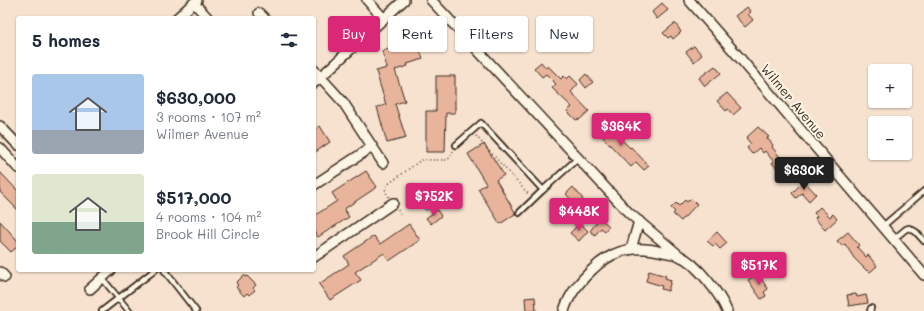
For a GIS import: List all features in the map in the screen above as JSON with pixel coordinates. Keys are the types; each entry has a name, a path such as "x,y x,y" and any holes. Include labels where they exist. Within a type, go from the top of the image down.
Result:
{"street":[{"path":"367,0 384,19"},
{"path":"383,163 343,102 317,80 404,0"},
{"path":"431,0 629,213 698,270 709,281 728,311"},
{"name":"Wilmer Avenue","path":"689,0 924,275"},
{"path":"179,16 196,1 207,16"},
{"path":"0,126 16,143"},
{"path":"16,144 1,152 16,166"},
{"path":"316,184 372,147"},
{"path":"316,256 393,204"},
{"path":"630,249 639,221"},
{"path":"564,311 567,301 577,285 587,274 605,259 620,252 642,248 681,257"},
{"path":"90,290 109,272"}],"lane":[{"path":"456,146 481,123 543,190"},
{"path":"518,213 578,158"},
{"path":"883,226 924,191"},
{"path":"894,239 909,228 916,232 924,242"},
{"path":"102,311 152,272"},
{"path":"166,272 196,311"},
{"path":"102,278 129,311"}],"path":[{"path":"480,131 475,136 530,196"},
{"path":"400,214 385,191 387,185 421,160 448,160 456,146"}],"water":[{"path":"421,188 433,206 426,211 411,195"}],"building":[{"path":"662,3 668,10 657,19 652,12"},
{"path":"747,7 751,12 748,14 753,20 745,27 735,16"},
{"path":"676,24 681,32 673,39 671,36 668,38 663,33"},
{"path":"694,46 702,55 694,62 686,52"},
{"path":"388,49 388,52 421,52 423,59 395,70 405,101 395,104 406,138 387,143 377,107 386,105 376,71 387,68 382,51"},
{"path":"541,62 546,68 548,66 561,79 564,76 567,79 570,76 578,84 571,92 589,111 579,120 576,120 567,111 572,107 552,88 556,84 546,74 542,77 534,68"},
{"path":"715,66 721,73 705,86 699,78"},
{"path":"586,74 593,82 586,88 580,80"},
{"path":"436,76 455,76 455,113 446,113 445,152 426,152 426,111 436,111"},
{"path":"727,93 741,108 733,115 728,109 726,111 717,101"},
{"path":"604,122 649,166 644,170 636,162 631,167 596,130"},
{"path":"320,126 330,142 316,152 316,129"},
{"path":"758,127 769,137 767,138 773,145 772,147 784,162 786,160 790,165 781,173 772,163 774,162 765,151 763,153 759,148 752,154 747,148 751,144 746,138"},
{"path":"484,144 504,175 496,180 515,212 515,214 500,224 478,189 486,184 468,154"},
{"path":"366,171 377,187 344,209 349,217 318,237 316,234 316,215 337,201 332,193"},
{"path":"0,172 16,189 16,208 0,192"},
{"path":"804,181 816,194 809,201 802,193 796,198 792,193"},
{"path":"573,187 583,199 576,205 566,194"},
{"path":"691,198 697,204 681,221 673,214 675,212 671,208 676,203 679,206 685,200 687,202"},
{"path":"820,207 830,217 833,214 837,219 825,230 815,218 817,216 814,213"},
{"path":"437,210 441,216 431,224 426,218"},
{"path":"600,218 609,226 605,231 601,228 595,235 590,231"},
{"path":"0,221 16,239 16,248 11,252 0,241"},
{"path":"580,223 588,231 579,241 570,233"},
{"path":"409,224 420,240 389,261 384,253 355,272 361,280 330,300 319,284 349,264 344,256 374,236 380,244"},
{"path":"717,232 727,243 720,249 715,244 713,246 707,241"},
{"path":"848,232 859,245 857,247 866,257 868,255 877,266 870,272 868,270 867,271 854,258 845,244 842,246 837,241"},
{"path":"649,271 666,276 665,278 671,280 668,291 661,289 662,286 646,281"},
{"path":"758,274 768,289 764,292 766,296 761,299 748,280"},
{"path":"244,275 256,285 253,288 255,290 249,295 247,293 244,296 236,287 238,285 236,283"},
{"path":"856,294 857,297 866,295 868,303 849,306 847,295"},
{"path":"535,297 536,311 526,311 525,298"}]}
